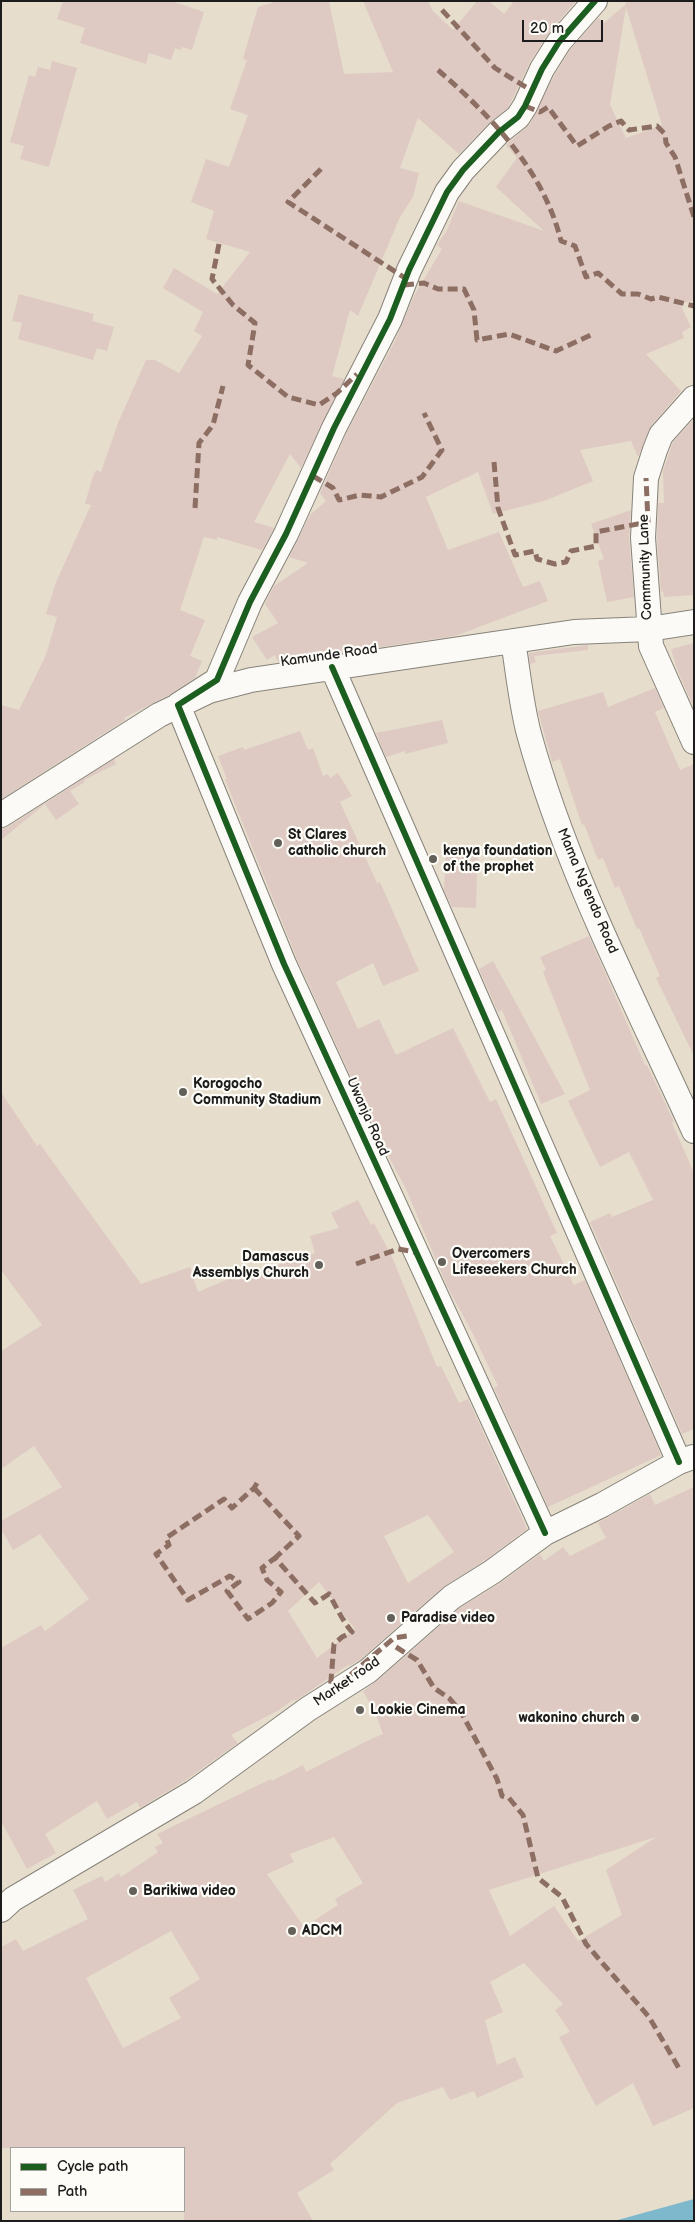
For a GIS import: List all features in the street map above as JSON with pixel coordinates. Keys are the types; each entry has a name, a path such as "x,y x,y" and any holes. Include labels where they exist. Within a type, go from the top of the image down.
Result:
{"street":[{"path":"178,705 217,680 250,602 286,534 334,428 390,319 409,270 447,192 463,170 499,132 508,127 518,117 542,69 559,42 595,1"},
{"name":"Community Lane","path":"694,398 661,435 646,478 643,538 651,646 694,742"},
{"name":"Kamunde Road","path":"1,815 83,762 178,705 209,691 251,680 513,640 574,632 649,629 694,622"},
{"name":"Mama Ng'endo Road","path":"513,640 528,731 548,795 583,887 694,1131"},
{"path":"332,667 686,1460"},
{"name":"Uwanja Road","path":"178,705 284,964 545,1533"},
{"name":"Market road","path":"5,1902 194,1792 308,1709 368,1671 452,1597 492,1572 545,1533 686,1460"}],"water":[{"path":"694,2199 694,2220 614,2221"}],"building":[{"path":"63,1 172,1 204,12 192,50 182,47 181,50 175,48 171,60 149,53 146,64 80,43 85,28 57,19"},
{"path":"277,1 329,1 344,74 393,72 363,1 428,1 432,10 453,30 477,1 489,1 504,14 514,1 576,1 547,35 530,62 508,108 489,123 459,154 418,118 400,168 419,173 413,197 400,217 358,316 350,310 332,376 344,379 301,468 290,454 254,522 274,528 262,550 217,537 217,540 204,537 180,610 205,620 190,656 202,661 195,678 169,695 124,718 125,720 1,799 1,705 19,710 46,655 57,617 46,614 56,582 91,505 85,504 92,479 96,470 101,472 118,423 146,360 155,360 179,373 202,336 194,331 203,312 163,288 174,268 217,294 250,252 206,239 214,211 191,202 206,159 229,167 248,115 230,109 247,60 243,59 251,31 258,7"},
{"path":"625,1 694,1 694,300 680,304 691,327 682,332 684,338 646,354 681,391 651,426 638,457 631,441 580,450 593,481 544,501 493,514 478,472 426,497 448,550 499,532 523,587 540,581 548,601 455,636 278,662 275,655 267,660 252,637 278,623 265,604 274,586 308,563 289,557 310,515 326,501 320,493 346,434 395,341 414,296 442,249 437,245 446,232 459,201 544,231 496,187 517,158 506,145 530,124 554,76 570,50 598,18 604,23 626,4","holes":["626,7 662,125 626,138 610,105"]},
{"path":"52,61 77,68 49,167 20,159 24,146 10,142 29,75 35,77 38,67 50,70"},
{"path":"19,294 94,314 92,321 114,327 107,351 97,348 93,360 18,339 22,323 12,321"},
{"path":"694,419 694,595 664,597 663,591 661,592 657,538 658,503 664,503 663,471 673,442"},
{"path":"631,510 629,539 634,597 607,602 598,561 604,559 591,524"},
{"path":"694,643 693,706 677,669 671,649"},
{"path":"588,645 588,650 534,656 536,662 530,664 529,653"},
{"path":"655,688 664,708 655,712 680,770 694,764 694,1056 656,978 660,976 619,886 615,888 603,858 598,860 584,824 582,825 560,759 552,762 538,711 603,692 608,707"},
{"path":"442,720 448,743 405,754 405,751 386,757 376,733"},
{"path":"300,731 308,750 313,748 323,776 328,774 330,778 338,773 352,796 340,802 377,883 380,882 419,971 383,986 373,963 336,982 358,1029 379,1019 396,1055 453,1028 490,1102 496,1099 557,1233 550,1236 574,1285 585,1280 661,1455 548,1507 494,1388 498,1386 447,1286 406,1189 380,1140 297,959 225,779 227,779 218,756 243,747 244,750"},
{"path":"114,759 116,764 84,780 85,782 70,791 79,804 56,820 45,804 1,840 1,829 8,827"},
{"path":"446,849 478,850 476,908 452,907 444,890"},
{"path":"589,936 645,1065 647,1065 674,1122 672,1123 694,1173 694,1429 682,1434 590,1222 610,1213 612,1217 653,1200 629,1152 600,1167 568,1101 590,1090 543,972 546,970 540,957"},
{"path":"493,961 565,1094 541,1104 502,1010 498,1012 479,969"},
{"path":"1,1092 37,1146 40,1144 141,1284 190,1267 198,1292 245,1272 246,1275 315,1253 310,1236 339,1228 331,1213 358,1200 371,1225 374,1223 392,1257 437,1367 441,1366 459,1403 468,1399 527,1529 484,1561 443,1587 360,1660 348,1665 295,1701 294,1699 279,1710 231,1735 238,1743 186,1780 140,1808 137,1802 107,1819 97,1801 45,1834 56,1853 27,1869 1,1821 1,1648 41,1625 45,1631 89,1599 40,1534 13,1550 1,1529 1,1521 62,1487 34,1446 1,1469 1,1351 42,1325 1,1270","holes":["428,1515 454,1552 408,1583 384,1536","319,1582 355,1629 317,1658 288,1611"]},
{"path":"694,1487 694,2108 653,2126 633,2083 596,2106 559,2037 570,2032 555,2010 563,2004 524,1963 490,1982 503,2012 485,2020 497,2065 515,2057 524,2077 477,2098 474,2091 450,2100 443,2087 397,2103 330,2164 334,2170 297,2193 313,2221 184,2221 185,2147 1,2148 1,1947 16,1939 23,1951 88,1919 73,1890 102,1876 105,1882 119,1873 121,1877 158,1852 155,1847 163,1843 157,1834 271,1779 272,1781 303,1765 306,1772 383,1734 375,1713 363,1691 377,1681 460,1608 499,1584 540,1554 544,1561 563,1547 570,1556 606,1538 598,1523 650,1494 655,1505","holes":["334,1837 363,1883 335,1899 338,1905 304,1927 267,1874 294,1862 290,1854","656,1837 606,1870 622,1915 578,1941 554,1906 510,1936 489,1890","171,1931 200,1979 169,1998 181,2018 123,2048 86,1978"]}],"marked path":[{"path":"442,10 495,68 532,91"},
{"path":"438,70 496,126 529,168 553,215 561,241 575,246 586,277 598,273 622,294 638,294 651,299 658,297 694,306"},
{"path":"525,106 540,112 548,107 577,146 609,126 621,121 629,130 657,126 665,134 666,143 675,157 694,217"},
{"path":"321,169 288,202 405,278"},
{"path":"219,244 212,279 233,305 255,323 248,365 288,397 319,405 337,393 357,374"},
{"path":"404,285 424,283 438,289 464,289 474,310 477,340 509,334 556,351 591,335"},
{"path":"195,508 199,443 213,425 223,386"},
{"path":"313,476 333,488 339,500 360,495 381,497 422,477 442,450 424,413"},
{"path":"494,462 498,508 515,555 535,551 537,559 555,564 566,562 571,551 596,546 596,532 648,522 646,478"},
{"path":"356,1264 398,1249 415,1252"},
{"path":"257,1483 232,1508 224,1499 166,1538 169,1545 156,1554 188,1600 230,1576 239,1582 227,1591 248,1619 272,1603 281,1592 267,1580 262,1568 275,1558 315,1603 329,1594 352,1632 334,1644 330,1692 394,1638 407,1636"},
{"path":"254,1488 299,1536 275,1558"},
{"path":"396,1647 417,1660 434,1688 449,1698 461,1712 497,1779 502,1796 509,1798 523,1815 538,1878 562,1897 586,1944 649,2017 680,2070"}],"cycle path":[{"path":"545,1533 284,964 178,705 217,680 250,602 286,534 334,428 390,319 409,270 447,192 463,170 499,132 518,117 542,69 559,42 595,1"},
{"path":"332,667 679,1462"}],"place":[{"name":"St Clares catholic church","path":"278,843"},
{"name":"kenya foundation of the prophet","path":"433,859"},
{"name":"Korogocho Community Stadium","path":"183,1092"},
{"name":"Overcomers Lifeseekers Church","path":"442,1262"},
{"name":"Damascus Assemblys Church","path":"319,1265"},
{"name":"Paradise video","path":"391,1618"},
{"name":"Lookie Cinema","path":"360,1710"},
{"name":"wakonino church","path":"635,1718"},
{"name":"Barikiwa video","path":"133,1891"},
{"name":"ADCM","path":"292,1931"}]}
